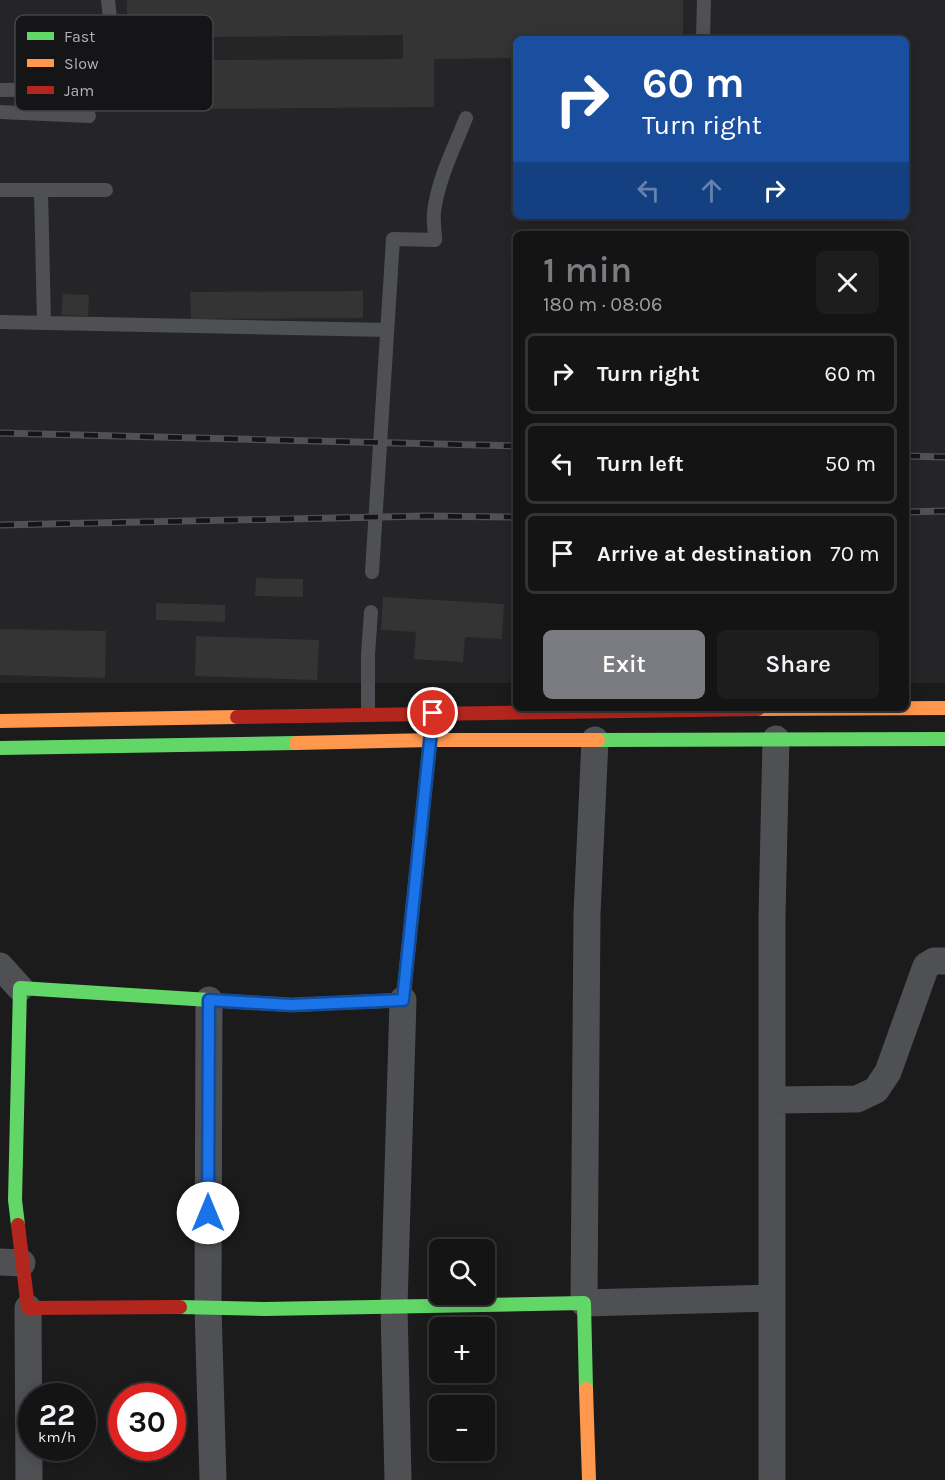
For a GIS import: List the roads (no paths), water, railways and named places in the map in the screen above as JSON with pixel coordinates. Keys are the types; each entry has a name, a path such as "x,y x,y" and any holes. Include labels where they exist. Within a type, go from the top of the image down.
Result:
{"street":[{"path":"909,708 945,708"},
{"path":"0,721 565,711"},
{"path":"398,1480 394,1307 403,1000 433,713"},
{"path":"772,1480 772,917 776,738"},
{"path":"0,748 431,740 945,739"},
{"path":"588,1480 584,1303 586,914 595,740"},
{"path":"772,1100 856,1099 876,1090 888,1072 926,966 934,961 945,961"},
{"path":"0,966 20,988 15,1200 11,1262 28,1308 29,1480"},
{"path":"20,988 291,1005 403,1000"},
{"path":"209,1000 208,1307 213,1480"},
{"path":"28,1308 264,1309 772,1298"}],"lane":[{"path":"108,0 110,15"},
{"path":"703,36 704,0"},
{"path":"0,90 15,90"},
{"path":"0,112 89,116"},
{"path":"372,573 393,239 435,240 436,199 466,118"},
{"path":"0,190 106,190"},
{"path":"40,190 44,323"},
{"path":"0,322 387,330"},
{"path":"368,715 371,612"}],"railway":[{"path":"0,433 513,446"},
{"path":"909,456 945,457"},
{"path":"909,512 945,511"},
{"path":"0,525 426,516 513,517"}]}
